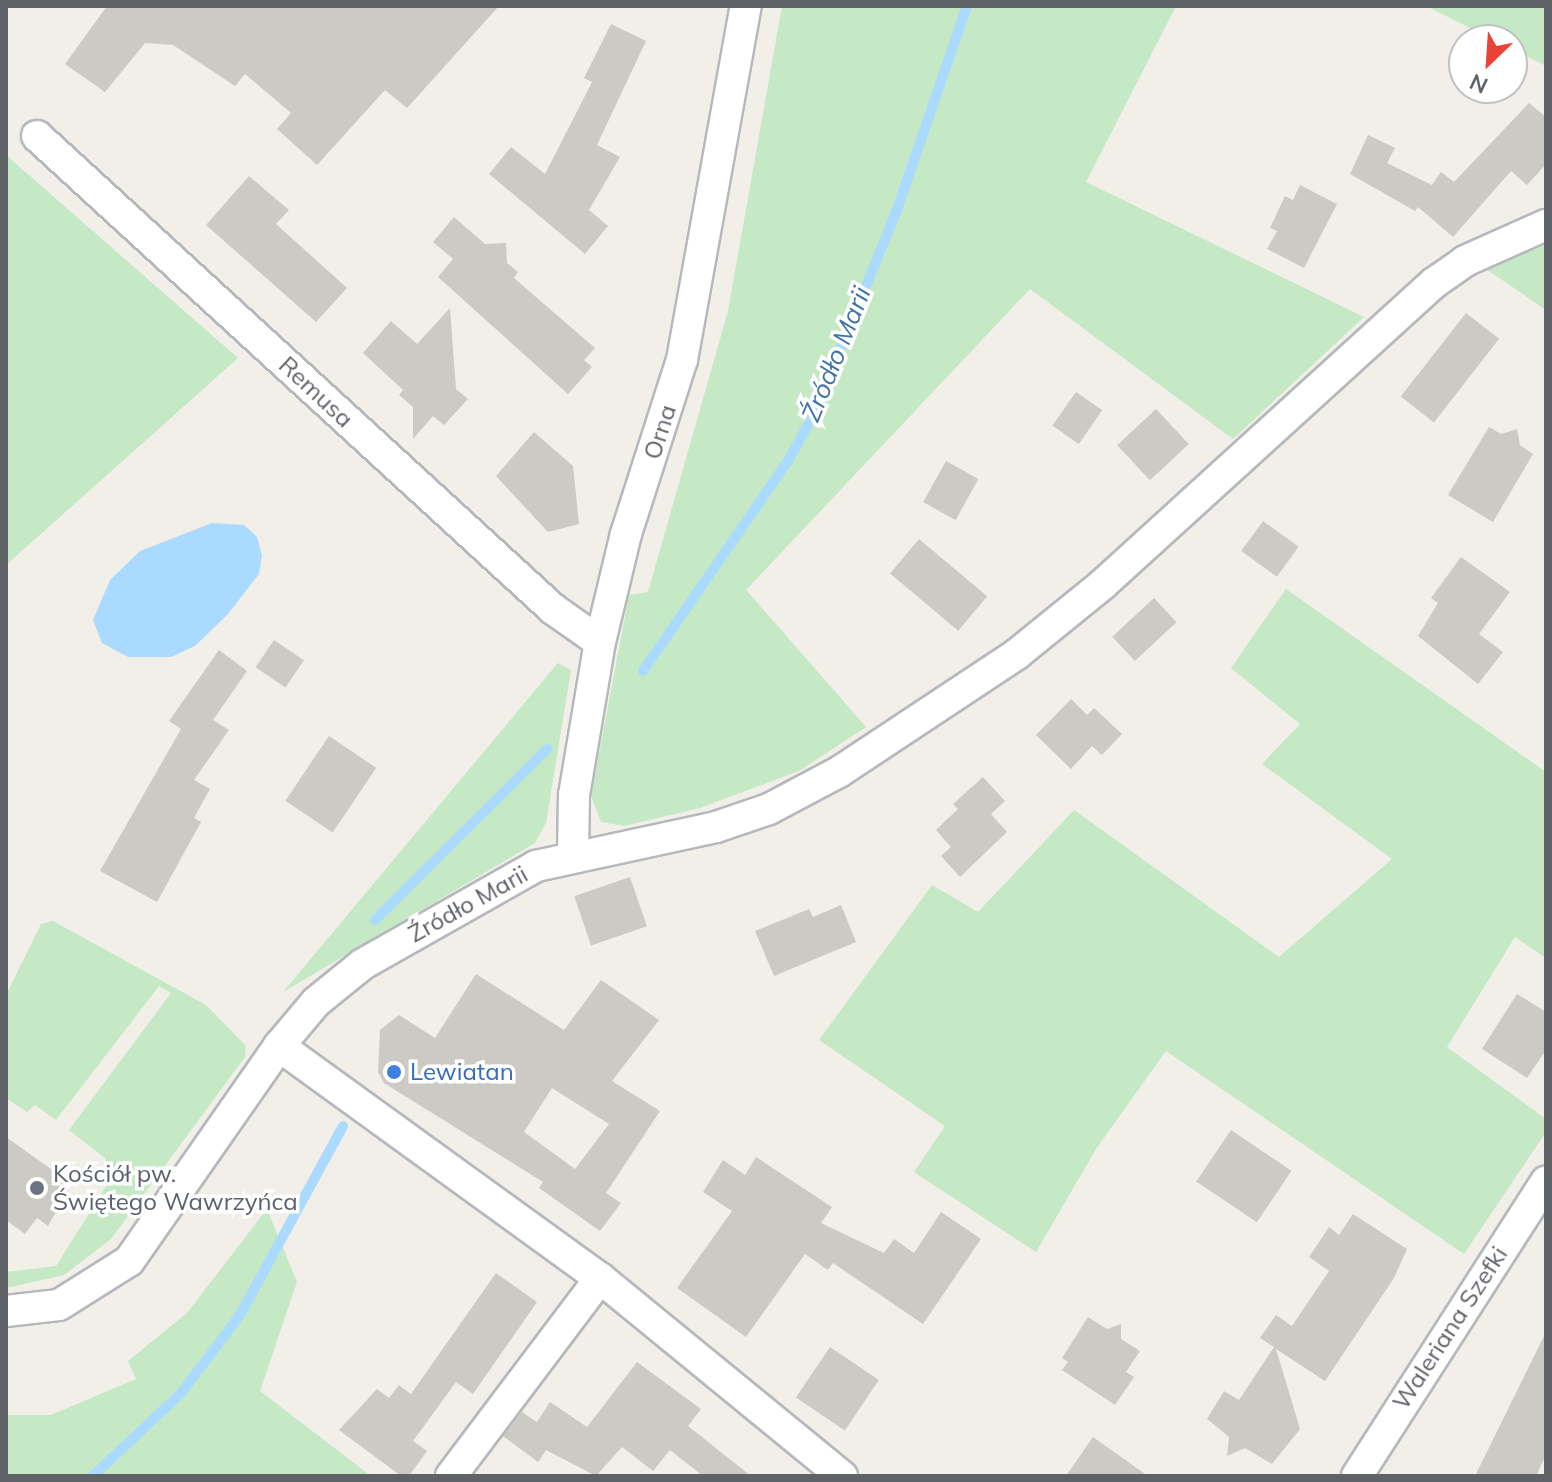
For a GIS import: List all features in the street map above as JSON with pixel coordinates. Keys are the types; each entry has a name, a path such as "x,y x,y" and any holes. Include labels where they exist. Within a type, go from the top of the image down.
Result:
{"street":[{"name":"Orna","path":"573,856 574,795 600,642 626,534 682,360 746,6"},
{"name":"Remusa","path":"37,136 553,609 600,642"},
{"name":"Źródło Marii","path":"6,1311 59,1305 129,1261 279,1046 316,1002 363,964 536,866 573,856 674,838 769,809 878,747 1017,654 1103,584 1434,283 1465,261 1546,225"},
{"path":"279,1046 600,1278 842,1476"},
{"name":"Waleriana Szefki","path":"1357,1476 1546,1182"},
{"path":"451,1476 600,1278"}],"green space":[{"path":"782,6 1176,6 1086,182 1364,317 1233,439 1030,289 746,590 866,727 799,771 700,808 624,826 601,822 591,796 629,595 648,592 728,311"},
{"path":"1426,6 1546,6 1546,66 1528,57 1528,24 1462,24"},
{"path":"6,155 238,358 6,565"},
{"path":"1546,245 1546,310 1486,269"},
{"path":"1286,589 1546,772 1546,958 1515,937 1447,1047 1546,1119 1546,1132 1464,1254 1166,1051 1096,1149 1036,1252 914,1172 945,1126 819,1040 932,885 978,912 1074,810 1279,957 1392,859 1262,764 1300,724 1231,668"},
{"path":"558,663 571,670 546,823 535,843 283,992"},
{"path":"53,921 206,1005 246,1046 245,1057 111,1239 64,1275 6,1288 6,1272 56,1266 107,1185 106,1159 69,1130 171,993 159,986 56,1120 35,1105 27,1112 6,1098 6,995 41,924"},
{"path":"267,1209 297,1282 260,1391 371,1476 6,1476 6,1415 51,1415 136,1379 128,1361 187,1313"}],"water":[{"path":"212,523 244,525 257,537 262,556 259,574 228,614 195,646 171,657 128,657 102,643 93,620 110,580 140,551"}],"building":[{"path":"107,6 499,6 407,108 385,90 317,165 277,129 291,113 245,74 235,86 173,45 145,43 105,92 65,64"},
{"path":"611,24 646,41 597,145 620,157 589,210 608,226 585,254 489,174 511,147 545,174 592,82 584,78"},
{"path":"1529,103 1546,117 1546,164 1527,185 1511,171 1453,237 1418,207 1415,211 1350,174 1368,135 1395,148 1387,163 1432,185 1441,172 1454,182"},
{"path":"249,176 289,210 276,224 347,288 316,322 206,225"},
{"path":"1300,185 1337,204 1304,268 1267,249 1277,231 1270,228 1285,196 1293,200"},
{"path":"454,217 485,244 506,243 507,263 518,272 514,278 595,348 584,360 592,367 568,394 438,277 453,259 433,242"},
{"path":"450,308 456,389 468,399 444,425 433,416 413,439 413,407 399,395 403,390 363,353 391,321 417,344"},
{"path":"1466,313 1499,339 1434,422 1401,397"},
{"path":"1076,392 1102,410 1079,444 1052,426"},
{"path":"1156,409 1189,444 1150,480 1117,445"},
{"path":"1489,427 1501,434 1517,429 1520,445 1533,454 1493,522 1448,495"},
{"path":"534,432 573,466 579,524 548,532 496,476"},
{"path":"946,461 978,479 956,520 923,502"},
{"path":"1263,521 1299,547 1277,577 1241,551"},
{"path":"919,539 987,596 958,631 890,573"},
{"path":"1461,557 1510,592 1479,634 1503,652 1478,684 1418,636 1438,603 1431,598"},
{"path":"1154,598 1177,622 1135,661 1112,637"},
{"path":"274,640 304,660 285,687 256,667"},
{"path":"219,650 247,671 213,720 229,730 194,780 210,789 194,818 201,822 157,902 100,871 181,729 169,721"},
{"path":"1071,699 1087,715 1094,708 1122,734 1102,755 1092,746 1071,769 1036,735"},
{"path":"329,736 376,768 333,833 285,801"},
{"path":"983,777 1005,801 991,814 1007,832 960,877 941,856 951,847 936,830 958,809 953,804"},
{"path":"630,877 647,926 591,945 574,896"},
{"path":"841,905 856,942 774,976 755,931 809,909 813,917"},
{"path":"476,974 564,1030 601,980 659,1020 612,1081 660,1111 606,1193 621,1203 600,1231 539,1188 543,1182 384,1083 378,1072 380,1030 399,1015 435,1038","holes":["552,1088 609,1124 575,1169 524,1132"]},
{"path":"1517,994 1546,1012 1546,1050 1527,1078 1482,1049"},
{"path":"1231,1130 1292,1171 1257,1222 1196,1181"},
{"name":"Kościół pw. Świętego Wawrzyńca","path":"6,1137 72,1184 48,1226 37,1218 25,1234 6,1220"},
{"path":"756,1157 832,1207 821,1223 884,1253 894,1239 914,1253 941,1212 981,1239 923,1324 833,1263 828,1270 805,1254 746,1337 677,1288 732,1211 703,1192 723,1160 745,1175"},
{"path":"1353,1214 1407,1249 1394,1278 1325,1381 1276,1349 1300,1429 1272,1464 1245,1448 1227,1456 1229,1437 1207,1419 1224,1391 1239,1400 1274,1347 1260,1338 1276,1315 1292,1326 1329,1271 1309,1257 1329,1227 1339,1235"},
{"path":"496,1273 537,1302 473,1394 456,1382 413,1441 427,1451 409,1476 401,1476 339,1430 377,1389 389,1398 399,1385 411,1394"},
{"path":"1088,1317 1107,1329 1121,1324 1121,1339 1140,1351 1126,1372 1134,1377 1115,1405 1062,1370 1068,1362 1062,1358"},
{"path":"1546,1332 1546,1455 1536,1476 1475,1476"},
{"path":"830,1347 879,1380 845,1431 796,1398"},
{"path":"637,1362 701,1409 688,1426 751,1476 703,1476 670,1450 653,1471 622,1447 596,1476 546,1450 538,1462 503,1436 522,1412 537,1422 550,1402 587,1427"},
{"path":"1093,1437 1148,1476 1066,1476"}],"waterway":[{"name":"Źródło Marii","path":"643,671 788,461 814,414 895,215 967,6"},
{"name":"Źródło Marii","path":"375,920 547,749"},
{"name":"Źródło Marii","path":"93,1476 182,1392 240,1315 343,1126"}],"place":[{"name":"Lewiatan","path":"394,1072"},
{"name":"Kościół pw. Świętego Wawrzyńca","path":"37,1188"}]}
